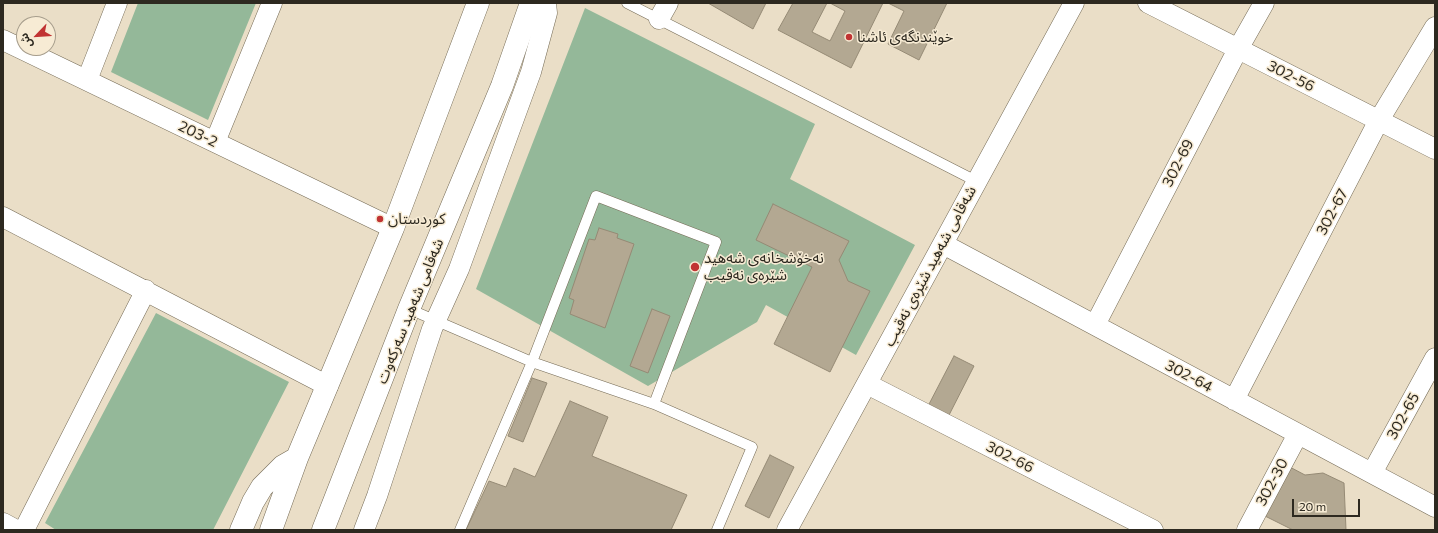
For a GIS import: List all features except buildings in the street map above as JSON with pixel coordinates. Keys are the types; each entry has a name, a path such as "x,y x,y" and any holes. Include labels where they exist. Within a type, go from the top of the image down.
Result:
{"main road":[{"path":"271,530 297,458 393,228 478,3"},
{"name":"شەقامی شەهید سەرکەوت","path":"323,530 409,309 502,86 531,3"},
{"path":"241,530 253,502 262,487 283,466 297,458"},
{"path":"3,524 14,530"}],"street":[{"path":"88,80 117,3"},
{"path":"215,142 272,3"},
{"path":"364,530 378,496 436,320 459,269 530,72 547,13 546,3"},
{"name":"شەقامی شەهید شێرەی نەقیب","path":"791,529 976,181 1074,3"},
{"name":"302-56","path":"1148,3 1435,149"},
{"name":"302-69","path":"1095,325 1238,49 1264,3"},
{"name":"302-67","path":"1234,400 1380,120 1435,27"},
{"name":"203-2","path":"3,40 393,228"},
{"path":"3,217 146,290 328,386"},
{"name":"302-64","path":"943,244 1435,507"},
{"path":"24,530 146,290"},
{"name":"302-65","path":"1372,473 1435,358"},
{"name":"302-66","path":"867,384 1153,530"},
{"name":"302-30","path":"1247,530 1298,434"}],"lane":[{"path":"627,3 663,11 976,181"},
{"path":"460,530 532,362 596,196 716,242 654,404"},
{"path":"409,309 532,362 654,404 752,447 717,530"}],"green space":[{"path":"138,3 256,3 208,120 111,72"},
{"path":"585,8 815,124 790,179 915,245 856,355 766,305 757,322 648,386 476,289"},
{"path":"156,313 289,382 213,530 56,530 45,523"}],"place":[{"name":"خوێندنگەی ئاشنا","path":"849,37"},
{"name":"كوردستان","path":"380,219"},
{"name":"نەخۆشخانەی شەهید شێرەی نەقیب","path":"695,267"}]}
